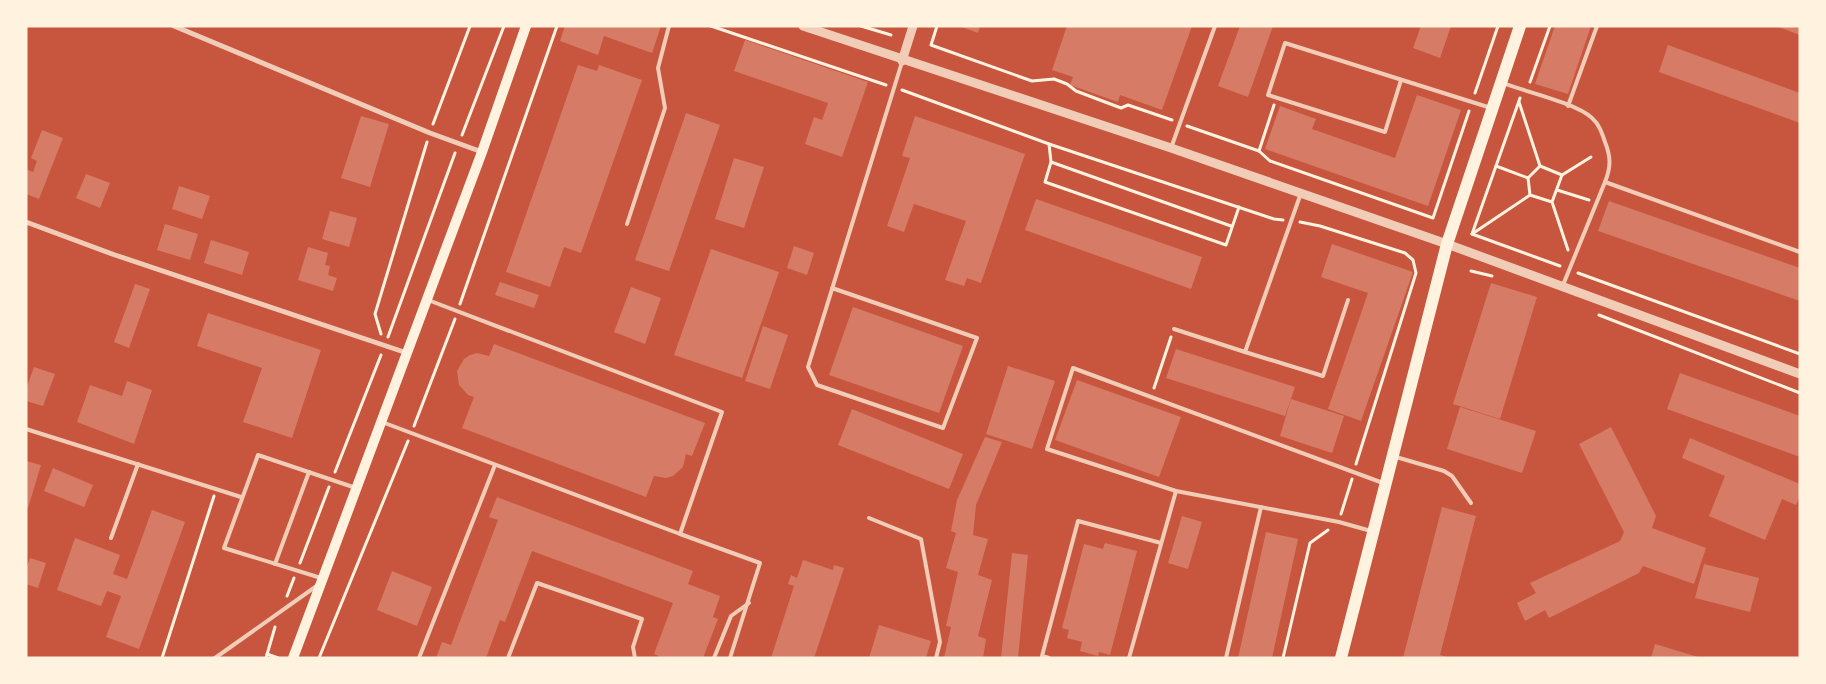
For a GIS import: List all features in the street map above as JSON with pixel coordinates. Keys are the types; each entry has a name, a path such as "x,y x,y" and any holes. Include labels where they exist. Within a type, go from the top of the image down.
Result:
{"main road":[{"path":"293,658 428,300 526,26"},
{"path":"1340,658 1447,244 1520,26"}],"street":[{"path":"174,26 430,133 482,152"},
{"path":"803,26 902,61 1170,148 1301,193 1447,244 1800,374"},
{"path":"902,61 913,26"},
{"path":"26,222 115,255 407,353"}],"lane":[{"path":"627,224 665,108 658,68 669,26"},
{"path":"1170,148 1215,26"},
{"path":"1568,106 1597,26"},
{"path":"1402,80 1385,132 1268,95 1285,43 1472,102 1493,109"},
{"path":"832,288 977,338 943,428 817,385 808,368 832,288 902,61"},
{"path":"1501,82 1585,113 1599,126 1610,158 1605,182 1562,286"},
{"path":"1605,182 1800,252"},
{"path":"1245,352 1301,193"},
{"path":"428,300 722,412 680,534"},
{"path":"1174,329 1323,376 1348,300"},
{"path":"1373,531 1176,491 1047,449 1073,368 1353,474 1385,484"},
{"path":"382,422 760,563 749,603 730,658"},
{"path":"26,429 241,498"},
{"path":"321,581 297,571 224,548 241,498 258,455 356,488"},
{"path":"1392,456 1444,471 1452,476 1471,503"},
{"path":"111,538 138,464"},
{"path":"419,658 495,464"},
{"path":"275,564 309,472"},
{"path":"1129,658 1176,491"},
{"path":"1226,658 1261,507"},
{"path":"869,518 922,539 940,642 936,658"},
{"path":"1049,658 1042,656 1078,521 1161,543"},
{"path":"215,658 321,581"},
{"path":"508,658 537,583 642,619 633,647 635,658"},
{"path":"714,658 731,616 749,603"}],"path":[{"path":"385,346 375,314 430,133 470,26"},
{"path":"278,658 266,656 280,612 385,346 458,144 504,26"},
{"path":"320,658 458,311 557,26"},
{"path":"711,26 894,87 1049,144 1274,219 1291,220 1320,226 1405,253 1412,260"},
{"path":"861,26 891,35"},
{"path":"931,45 937,26"},
{"path":"1436,210 1498,26"},
{"path":"1472,234 1519,101 1532,78 1550,26"},
{"path":"1259,151 1277,98"},
{"path":"1519,101 1540,166 1562,175"},
{"path":"1049,144 1051,162 1045,182 1226,245 1238,207"},
{"path":"1572,262 1552,202 1562,175 1591,157"},
{"path":"1051,162 1231,226"},
{"path":"1496,166 1528,178"},
{"path":"1528,178 1540,166"},
{"path":"1528,178 1530,195"},
{"path":"1556,190 1596,203"},
{"path":"1472,234 1530,195"},
{"path":"1530,195 1552,202"},
{"path":"1472,234 1800,354"},
{"path":"1471,271 1482,272 1500,278"},
{"path":"1593,312 1800,393"},
{"path":"1151,398 1174,329"},
{"path":"162,658 217,489"}],"building":[{"path":"565,26 661,26 652,53 604,36 598,55 560,41"},
{"path":"959,26 980,26 978,33"},
{"path":"1067,26 1192,26 1162,110 1120,95 1118,102 1070,85 1073,77 1052,70"},
{"path":"1240,26 1273,26 1248,97 1218,86"},
{"path":"1421,26 1451,26 1440,58 1413,48"},
{"path":"1555,26 1591,26 1568,94 1535,84"},
{"path":"1776,26 1800,26 1800,35"},
{"path":"745,40 868,82 842,157 805,144 814,117 822,120 828,103 734,71"},
{"path":"1668,45 1800,93 1800,123 1659,72"},
{"path":"578,65 597,71 599,65 642,80 581,253 564,247 550,287 506,272"},
{"path":"1417,95 1461,110 1428,206 1265,149 1280,106 1316,119 1312,129 1395,158"},
{"path":"686,113 720,125 669,271 635,260"},
{"path":"361,116 389,124 370,187 341,178"},
{"path":"915,116 1025,154 981,283 967,278 964,286 945,280 966,221 914,204 904,232 887,226 910,158 902,156"},
{"path":"42,130 63,138 39,199 26,194 26,169 33,172 37,161 31,158"},
{"path":"734,158 764,167 744,228 715,219"},
{"path":"86,174 110,183 100,208 76,198"},
{"path":"179,186 210,196 202,219 172,209"},
{"path":"1036,199 1202,257 1191,289 1025,230"},
{"path":"1609,201 1800,268 1800,301 1598,231"},
{"path":"330,211 357,218 349,247 322,239"},
{"path":"165,224 198,234 190,260 157,250"},
{"path":"211,240 249,252 242,275 204,263"},
{"path":"1332,244 1413,272 1361,421 1328,409 1368,293 1321,277"},
{"path":"794,246 814,253 807,275 787,268"},
{"path":"308,247 328,253 325,265 330,266 328,275 337,278 333,291 298,280"},
{"path":"711,249 779,272 742,378 674,355"},
{"path":"500,282 539,295 534,308 495,295"},
{"path":"1491,283 1537,297 1500,419 1453,404"},
{"path":"135,284 150,289 129,348 114,342"},
{"path":"631,287 661,298 645,344 614,332"},
{"path":"853,307 963,346 939,413 829,375"},
{"path":"208,313 321,350 292,438 243,422 262,368 197,346"},
{"path":"763,326 788,335 770,389 745,381"},
{"path":"494,344 705,423 692,456 686,454 683,467 673,476 666,478 654,476 646,497 462,428 474,397 468,395 459,385 457,371 464,359 470,355 477,353 489,356"},
{"path":"1176,349 1295,387 1285,416 1166,378"},
{"path":"1008,366 1055,381 1032,449 986,434"},
{"path":"34,367 55,374 43,406 26,401 26,389"},
{"path":"1680,373 1800,416 1800,457 1667,409"},
{"path":"1077,380 1181,417 1159,477 1055,440"},
{"path":"127,381 152,390 134,444 77,422 90,385 122,396"},
{"path":"1291,399 1344,416 1332,453 1280,436"},
{"path":"1460,407 1536,431 1522,473 1447,449"},
{"path":"852,409 963,454 949,489 838,445"},
{"path":"1611,427 1656,516 1652,528 1706,548 1694,584 1643,566 1639,573 1549,618 1545,610 1525,621 1517,603 1536,593 1530,583 1620,541 1624,532 1579,444"},
{"path":"985,437 1002,442 976,505 973,535 988,539 978,575 992,580 978,636 986,639 983,658 944,658 951,627 946,626 958,572 946,568 956,533 951,531 957,500"},
{"path":"1690,438 1800,484 1800,496 1796,505 1782,499 1765,540 1709,516 1725,476 1682,458"},
{"path":"26,461 41,465 28,508 26,507"},
{"path":"53,468 93,485 84,507 44,491"},
{"path":"497,497 693,571 688,584 720,596 713,617 718,619 703,658 658,658 659,656 654,654 673,603 532,551 505,622 500,620 486,658 436,658 442,642 451,645 498,520 489,517"},
{"path":"1442,507 1476,516 1440,655 1450,658 1403,658"},
{"path":"152,510 185,522 139,649 106,637 121,596 107,591 101,606 57,590 75,538 120,555 113,574 127,579"},
{"path":"1182,516 1202,522 1188,569 1168,563"},
{"path":"1266,532 1298,539 1272,658 1238,658"},
{"path":"1105,543 1137,551 1110,655 1099,652 1098,656 1080,651 1082,642 1067,638 1069,630 1062,628 1084,544 1103,549"},
{"path":"1012,553 1028,555 1018,658 1001,658"},
{"path":"30,558 46,563 38,588 26,584 26,569"},
{"path":"803,560 833,570 834,565 844,568 814,658 771,658 794,586 788,584 791,575 797,578"},
{"path":"1704,564 1759,578 1750,612 1695,598"},
{"path":"392,571 432,587 417,626 377,610"},
{"path":"879,625 931,641 926,658 869,658"},
{"path":"1655,644 1698,657 1698,658 1651,658"}]}
